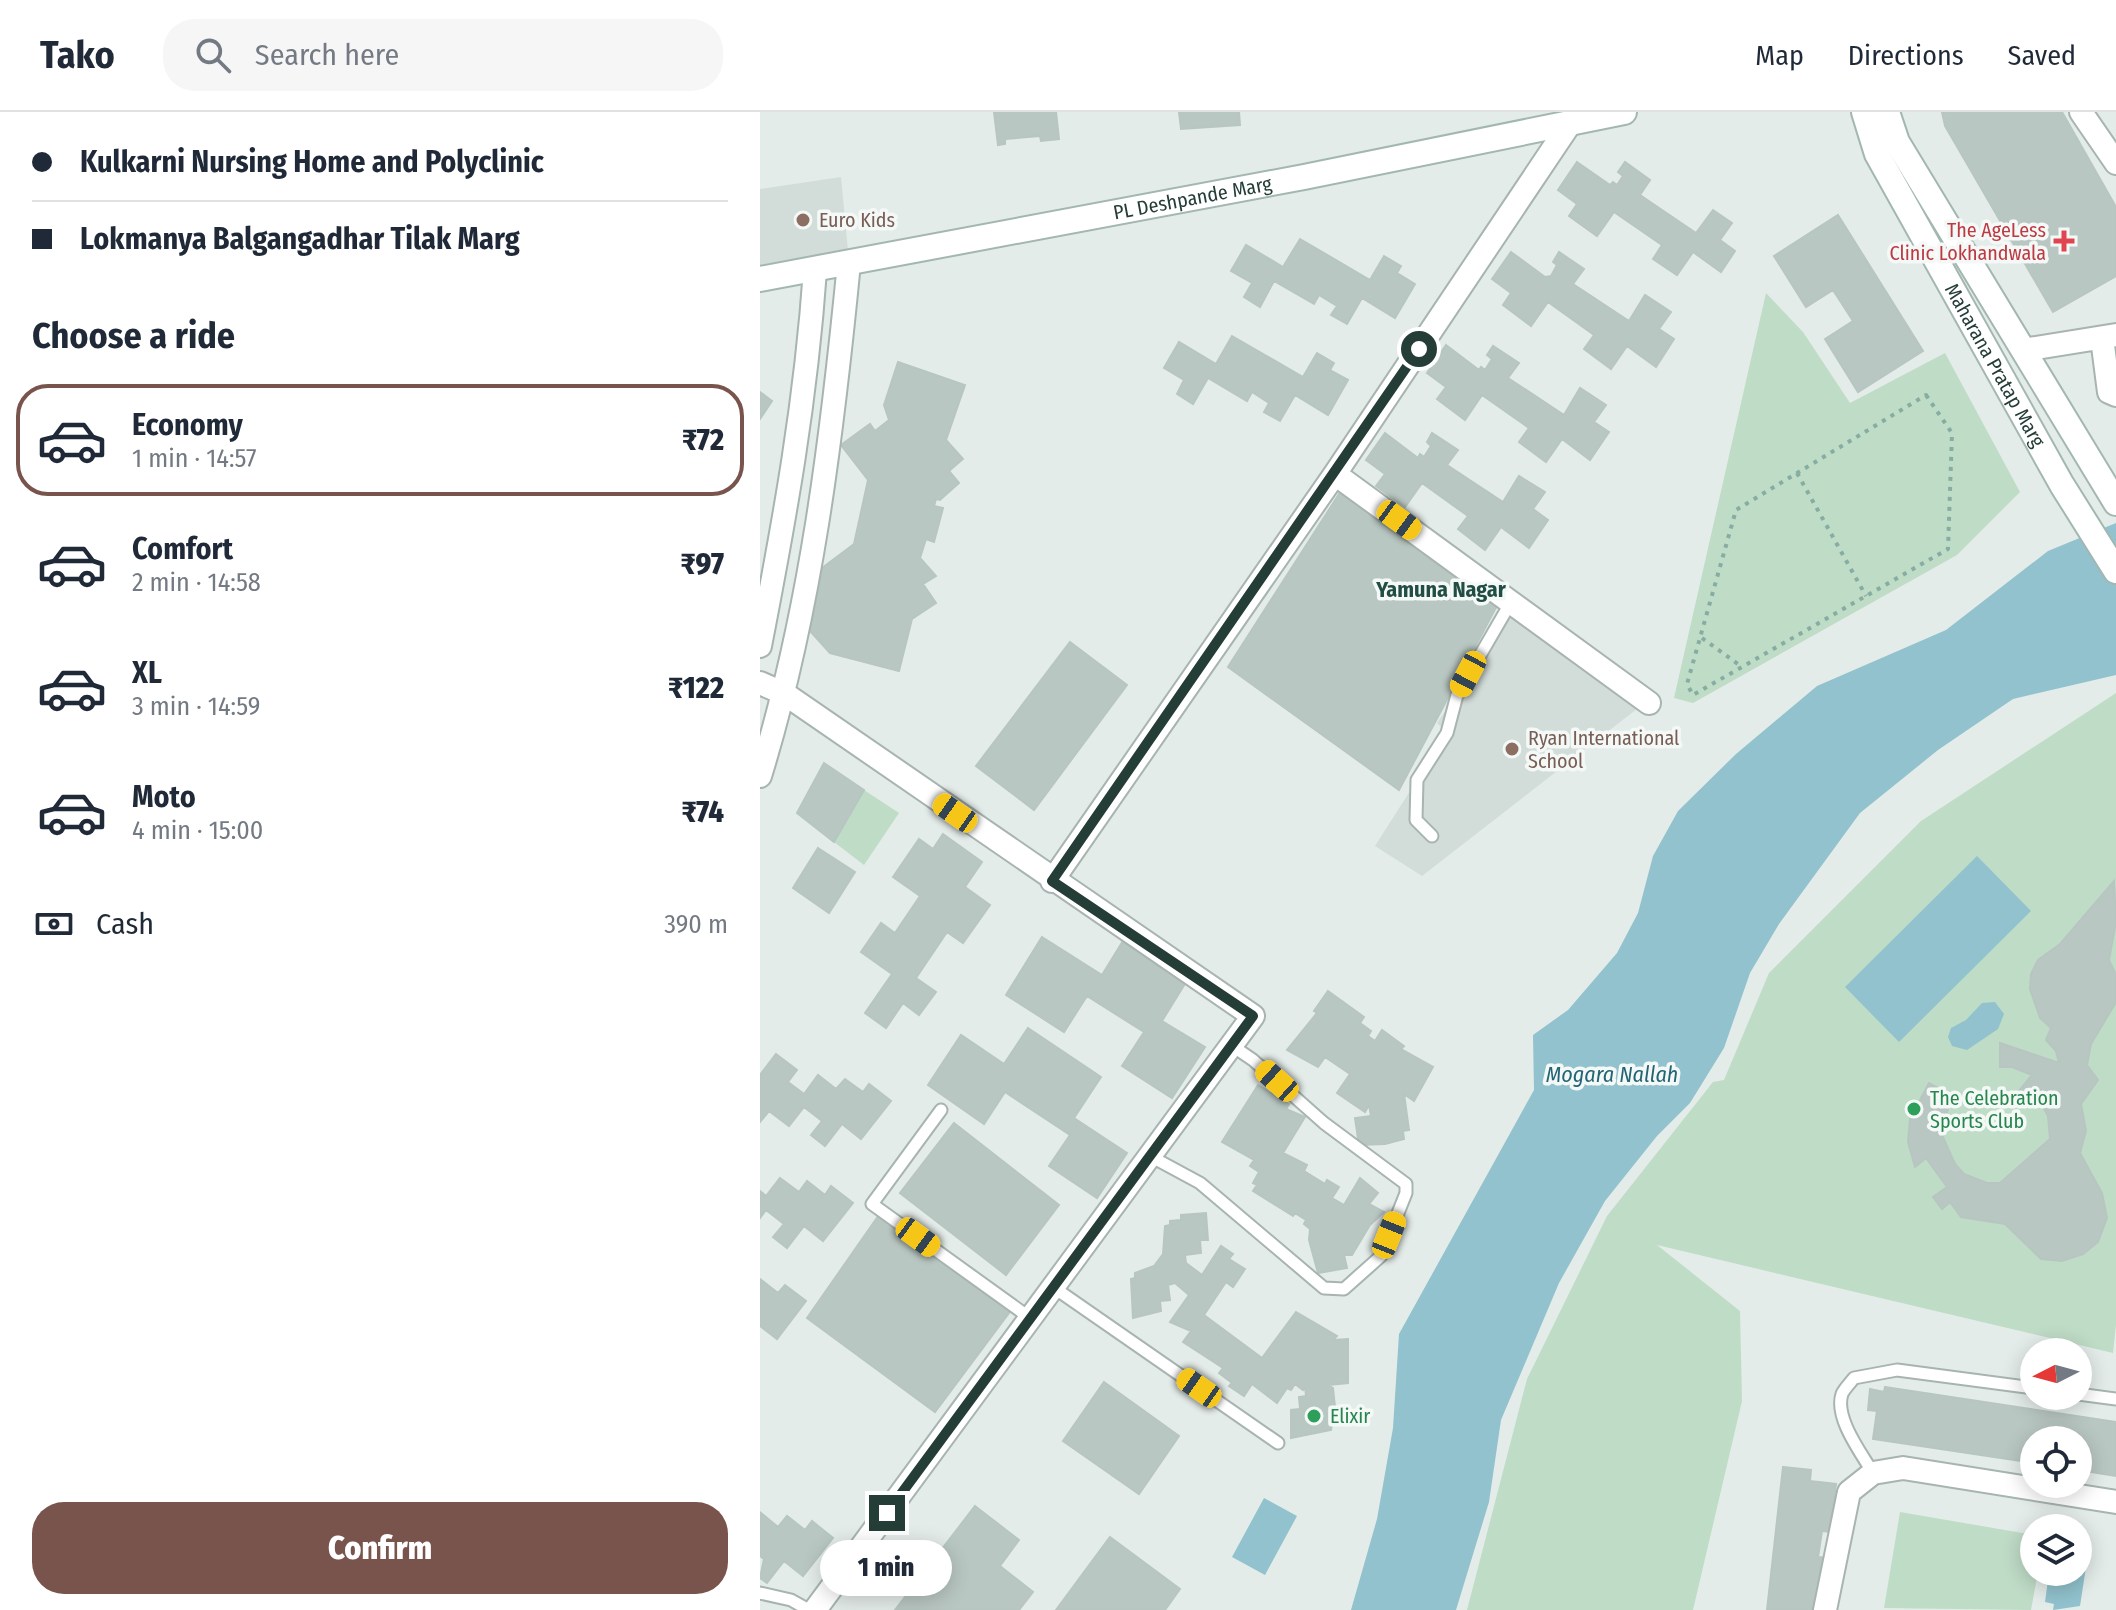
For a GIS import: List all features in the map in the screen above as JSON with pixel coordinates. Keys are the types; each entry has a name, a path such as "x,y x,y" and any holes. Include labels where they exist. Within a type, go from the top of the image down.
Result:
{"main road":[{"name":"PL Deshpande Marg","path":"760,279 1624,112"},
{"name":"Maharana Pratap Marg","path":"1864,112 1877,154 2062,485 2116,571"},
{"name":"Maharana Pratap Marg","path":"1887,112 1897,142 2116,503"}],"street":[{"path":"2081,112 2116,163"},
{"path":"1052,881 1335,474 1569,125"},
{"path":"760,776 785,694 830,454 849,263"},
{"path":"760,646 808,377 815,270"},
{"path":"2023,350 2109,336 2109,392 2116,395"},
{"path":"1335,474 1649,703"},
{"path":"760,683 785,694 1052,881 1253,1016 815,1610"},
{"path":"1825,1610 1849,1492 1873,1473 1903,1468 2116,1502"}],"lane":[{"path":"1432,836 1416,820 1417,780 1447,733 1457,695 1511,602"},
{"path":"1150,1156 1200,1183 1324,1288 1344,1289 1381,1256 1406,1193 1406,1184 1324,1123 1253,1060 1231,1045"},
{"path":"941,1110 872,1204 1030,1318"},
{"path":"1053,1287 1278,1443"},
{"path":"1873,1473 1848,1429 1842,1408 1842,1394 1854,1378 1897,1370 2020,1386"},
{"path":"2092,1396 2116,1399"},
{"path":"760,1593 791,1600 809,1610"}],"path":[{"path":"1926,395 1952,433 1948,549 1693,695 1687,684 1736,510 1797,473 1926,395"},
{"path":"1797,473 1866,596"},
{"path":"1700,637 1742,667"}],"shaded area":[{"name":"Euro Kids","path":"841,177 848,251 760,265 760,189"},
{"name":"Ryan International School","path":"1517,608 1642,705 1422,876 1375,846 1447,733 1437,723"}],"green space":[{"path":"1766,293 1803,332 1850,403 1945,353 2020,492 1957,555 1693,703 1674,698"},
{"name":"The Celebration Sports Club","path":"2116,693 2116,1325 2113,1353 2092,1348 2092,1338 2050,1338 1657,1245 1740,1311 1742,1401 1693,1610 1467,1610 1527,1379 1607,1216 1713,1082 1724,1080 1769,973 1921,821"},
{"path":"864,790 899,813 864,865 834,842"},
{"path":"1900,1512 2020,1533 2020,1586 2035,1586 2031,1610 1884,1608"}],"water":[{"name":"Mogara Nallah","path":"2116,523 2116,675 2013,699 1938,750 1860,813 1779,924 1750,973 1724,1048 1690,1103 1657,1136 1605,1201 1559,1283 1501,1420 1489,1502 1456,1610 1351,1610 1377,1519 1393,1428 1399,1334 1534,1090 1533,1035 1568,1010 1617,953 1638,913 1653,856 1678,811 1736,754 1817,686 1946,630 2048,551"},
{"path":"1977,856 2031,911 1899,1042 1845,987"},
{"path":"1995,1002 2004,1014 1998,1029 1967,1050 1952,1046 1948,1037 1951,1028 1966,1020 1982,1003"},
{"path":"1264,1498 1297,1516 1265,1575 1232,1557"},
{"path":"2047,1586 2083,1586 2080,1606 2053,1610 2054,1604 2045,1602"}],"building":[{"path":"994,112 1056,112 1059,139 1041,141 1040,136 1005,139 1005,144 998,145"},
{"path":"1179,112 1239,112 1240,125 1181,129"},
{"name":"The AgeLess Clinic Lokhandwala","path":"1942,112 2062,112 2116,207 2116,276 2053,312 1945,126"},
{"path":"1577,162 1610,185 1613,182 1617,185 1623,176 1618,172 1625,162 1650,180 1640,195 1696,233 1713,210 1732,223 1720,240 1735,251 1721,272 1693,252 1677,275 1653,259 1662,245 1614,212 1597,236 1569,216 1577,204 1558,190"},
{"path":"1838,215 1923,351 1858,392 1825,339 1853,321 1833,290 1806,307 1774,256"},
{"path":"1300,239 1370,280 1384,256 1401,266 1397,273 1415,284 1395,318 1362,298 1347,324 1331,315 1337,306 1319,295 1314,304 1274,281 1260,307 1244,297 1252,283 1231,271 1246,245 1283,267"},
{"path":"1511,252 1545,277 1551,276 1557,265 1553,262 1559,252 1584,269 1573,284 1629,321 1645,295 1671,312 1659,329 1674,339 1656,367 1627,346 1611,369 1584,349 1594,335 1548,302 1531,326 1503,305 1511,293 1492,279"},
{"path":"1232,336 1303,377 1317,353 1334,363 1330,370 1348,380 1328,415 1295,395 1280,421 1264,412 1269,403 1252,392 1247,401 1208,378 1193,404 1177,394 1184,380 1164,368 1179,342 1216,364"},
{"path":"1446,345 1479,370 1481,367 1485,370 1492,359 1487,355 1493,346 1519,363 1508,378 1564,415 1580,388 1606,405 1594,422 1609,432 1590,460 1562,439 1546,462 1519,442 1529,428 1482,395 1465,420 1437,399 1446,387 1427,373"},
{"path":"898,362 965,385 946,440 963,459 949,471 959,483 940,500 936,499 934,506 943,508 934,542 926,539 920,558 936,576 923,584 936,603 912,619 899,671 830,653 809,630 818,571 854,544 868,480 841,445 870,424 875,431 889,420 884,405"},
{"path":"760,392 772,401 760,419"},
{"path":"1385,433 1418,458 1420,454 1424,457 1431,446 1427,442 1432,433 1458,450 1447,465 1503,502 1519,476 1545,492 1533,509 1548,520 1529,548 1501,527 1485,550 1458,529 1468,516 1422,483 1405,507 1376,486 1385,474 1366,460"},
{"path":"1341,491 1501,598 1399,790 1228,667"},
{"path":"1070,642 1127,685 1034,810 976,766"},
{"path":"824,763 864,790 834,842 797,813"},
{"path":"943,834 982,862 965,887 990,905 963,943 947,932 916,978 936,992 919,1015 903,1003 886,1028 865,1013 892,974 861,952 881,923 895,933 920,896 893,877 919,839 933,849"},
{"path":"818,848 855,872 829,913 793,888"},
{"path":"2114,881 2116,922 2109,960 2116,975 2116,1002 2091,1044 2087,1065 2098,1080 2081,1104 2086,1131 2080,1153 2102,1193 2107,1218 2098,1242 2083,1254 2062,1261 2041,1259 2005,1224 1961,1217 1950,1202 1942,1209 1933,1197 1947,1187 1926,1158 1915,1167 1908,1142 1910,1119 1929,1083 1951,1095 1942,1135 1955,1164 1964,1174 1987,1183 2000,1183 2050,1139 2048,1116 2041,1103 2035,1106 2018,1092 2032,1075 2012,1067 2000,1067 2000,1043 2059,1063 2056,1051 2046,1040 2051,1028 2040,1018 2030,989 2031,974 2038,960 2060,944"},
{"path":"1042,937 1102,975 1123,941 1186,982 1162,1021 1205,1047 1172,1098 1122,1066 1144,1032 1087,996 1064,1032 1006,995"},
{"path":"1328,991 1364,1017 1360,1023 1371,1031 1368,1036 1375,1041 1382,1030 1404,1046 1401,1049 1433,1067 1414,1101 1404,1094 1409,1130 1403,1131 1404,1139 1385,1144 1359,1145 1355,1118 1371,1116 1369,1105 1365,1112 1337,1093 1350,1074 1325,1057 1318,1067 1287,1050 1317,1013 1314,1011"},
{"path":"1028,1028 1101,1077 1074,1118 1127,1153 1097,1198 1049,1166 1070,1135 1005,1092 984,1124 928,1085 961,1035 1004,1064"},
{"path":"776,1054 797,1070 788,1082 804,1094 818,1075 836,1089 845,1079 863,1092 869,1084 891,1101 861,1139 842,1124 825,1146 811,1135 822,1121 804,1107 789,1126 769,1111 760,1122 760,1075"},
{"path":"1258,1085 1289,1104 1286,1109 1305,1117 1283,1153 1307,1165 1304,1171 1325,1184 1327,1180 1339,1187 1332,1198 1344,1205 1360,1178 1378,1193 1369,1204 1384,1212 1370,1225 1352,1255 1344,1255 1347,1268 1318,1273 1309,1240 1310,1229 1304,1224 1306,1220 1295,1213 1293,1216 1253,1191 1257,1185 1253,1183 1259,1172 1250,1166 1254,1160 1222,1142"},
{"path":"954,1123 1059,1205 1006,1275 900,1193"},
{"path":"780,1178 799,1192 807,1181 825,1195 831,1186 853,1203 823,1241 804,1226 787,1248 773,1237 784,1224 766,1210 760,1218 760,1191 766,1196"},
{"path":"1206,1213 1208,1240 1200,1240 1201,1253 1185,1255 1186,1263 1202,1275 1221,1246 1233,1254 1229,1259 1245,1269 1233,1287 1226,1282 1204,1315 1262,1358 1296,1312 1337,1336 1333,1340 1348,1339 1348,1383 1328,1385 1333,1388 1335,1407 1331,1430 1291,1438 1291,1410 1300,1409 1299,1397 1306,1396 1305,1387 1303,1390 1295,1384 1291,1390 1287,1388 1277,1403 1252,1384 1244,1396 1229,1386 1232,1383 1219,1373 1223,1368 1183,1342 1191,1331 1170,1322 1189,1295 1175,1283 1168,1285 1170,1300 1160,1301 1161,1311 1133,1318 1131,1279 1135,1278 1135,1273 1154,1266 1163,1254 1165,1226 1170,1225 1170,1221 1181,1220 1181,1215"},
{"path":"879,1215 1012,1309 935,1412 807,1318"},
{"path":"760,1279 778,1293 785,1285 806,1301 777,1339 760,1326"},
{"path":"1104,1382 1179,1436 1139,1494 1063,1441"},
{"path":"1885,1387 2020,1407 2020,1410 2116,1422 2116,1476 2092,1472 2092,1426 2020,1426 2020,1461 1873,1439 1877,1411 1868,1410 1870,1389 1884,1392"},
{"path":"1783,1467 1811,1470 1810,1481 1836,1484 1830,1532 1822,1531 1818,1557 1828,1558 1822,1610 1767,1610"},
{"path":"975,1506 1019,1540 1000,1566 1033,1592 1019,1610 895,1610"},
{"path":"761,1513 778,1527 787,1516 805,1530 812,1521 833,1538 803,1576 784,1561 767,1583 760,1578 764,1559 760,1556"},
{"path":"1110,1537 1180,1589 1165,1610 1056,1610"}],"place":[{"name":"Euro Kids","path":"803,220"},
{"name":"The AgeLess Clinic Lokhandwala","path":"2064,241"},
{"name":"Ryan International School","path":"1512,749"},
{"name":"The Celebration Sports Club","path":"1914,1109"},
{"name":"Elixir","path":"1314,1416"}],"district":[{"name":"Yamuna Nagar","path":"1441,589"}],"route":[{"path":"887,1513 1253,1016 1052,881 1419,349"}]}
